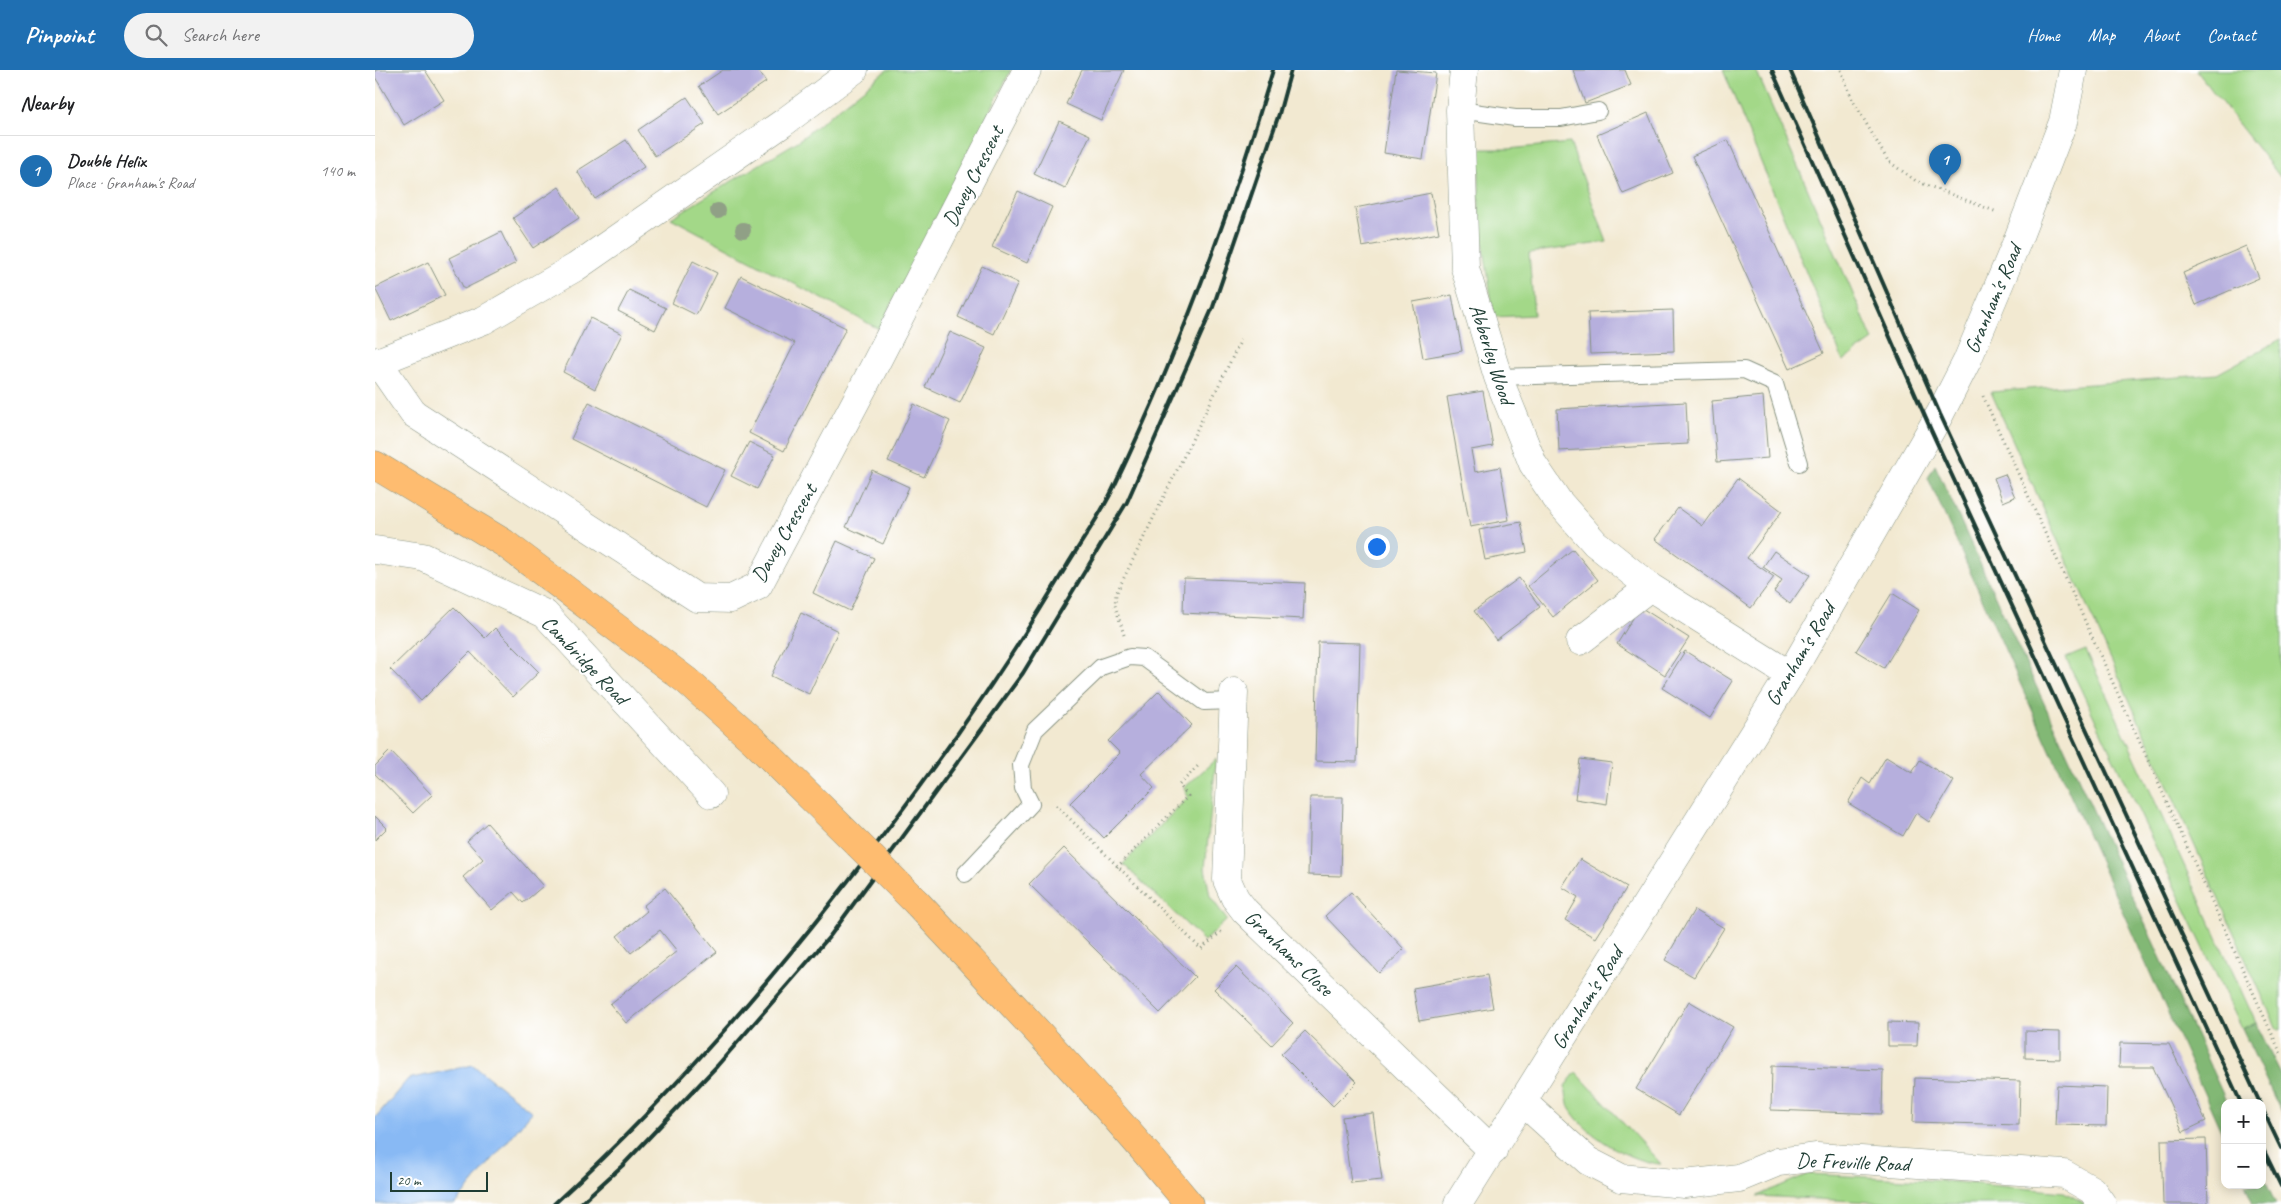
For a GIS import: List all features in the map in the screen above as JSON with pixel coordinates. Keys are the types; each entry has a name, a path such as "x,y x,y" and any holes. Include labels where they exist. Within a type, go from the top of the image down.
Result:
{"main road":[{"path":"375,465 504,543 687,681 754,741 917,903 1050,1045 1143,1148 1189,1204"}],"street":[{"name":"Davey Crescent","path":"853,70 783,123 576,267 484,320 376,362 413,413 697,598 731,599 758,586 869,377 1027,70"},
{"name":"Abberley Wood","path":"1464,70 1460,110 1465,268 1498,377 1533,464 1558,501 1595,543 1650,587 1789,675"},
{"name":"Granham's Road","path":"1458,1204 1493,1151 1789,675 1931,430 1967,362 2016,244 2063,122 2073,70"},
{"name":"Cambridge Road","path":"375,550 423,557 545,614 711,794"},
{"path":"1580,641 1650,587"},
{"name":"Granhams Close","path":"1233,697 1227,880 1235,898 1245,911 1493,1151"},
{"name":"De Freville Road","path":"1523,1102 1588,1161 1621,1178 1684,1194 1739,1178 1778,1162 1817,1157 2063,1174 2092,1190 2102,1204"}],"lane":[{"path":"1460,110 1515,118 1561,118 1599,111"},
{"path":"1498,377 1744,370 1775,384 1799,463"},
{"path":"965,874 1031,804 1023,788 1021,765 1035,730 1101,667 1130,657 1144,658 1204,702 1233,697"}],"path":[{"path":"1841,70 1852,99 1887,161 1916,181 2005,215"},
{"path":"1130,657 1115,605 1116,594 1241,340"},
{"path":"1967,362 2281,1054"},
{"path":"1117,867 1188,796 1179,785 1222,742 1231,740"},
{"path":"1031,804 1051,800 1201,949 1245,911"}],"green space":[{"path":"887,70 1011,70 879,329 671,218 798,141"},
{"path":"1723,70 1756,70 1873,340 1843,361"},
{"path":"2196,70 2281,70 2281,178"},
{"path":"1570,143 1607,242 1529,253 1534,315 1494,317 1479,214 1479,149 1508,149"},
{"path":"2281,339 2281,1030 2277,1029 1991,392 2217,374"},
{"path":"1935,465 2225,1099 2221,1099 2221,1131 1928,478"},
{"path":"2086,650 2256,1023 2242,1029 2066,658"},
{"path":"1216,759 1205,868 1210,896 1227,920 1204,941 1123,864 1188,797 1184,788"},
{"path":"2256,1023 2281,1074 2281,1112 2242,1029"},
{"path":"1576,1072 1661,1164 1637,1159 1623,1153 1598,1138 1577,1119 1569,1107 1565,1086"},
{"path":"1808,1174 1945,1181 2064,1192 2086,1204 1911,1204 1757,1196"},
{"path":"2266,1183 2276,1204 2253,1204 2247,1189 2266,1189"}],"water":[{"path":"473,1065 532,1112 455,1204 375,1204 375,1118 408,1079"}],"building":[{"path":"375,70 425,70 444,100 404,125 375,77"},
{"path":"723,70 758,70 766,82 718,114 699,86"},
{"path":"1082,70 1124,70 1101,120 1066,104"},
{"path":"1396,70 1436,73 1423,159 1384,153"},
{"path":"1573,70 1625,70 1631,85 1585,103"},
{"path":"687,97 705,124 655,156 638,130"},
{"path":"1648,113 1673,173 1623,194 1597,135"},
{"path":"1059,121 1090,135 1065,189 1034,174"},
{"path":"626,140 644,167 595,199 577,171"},
{"path":"1728,140 1824,353 1789,369 1692,156"},
{"path":"559,187 579,218 533,248 513,218"},
{"path":"1018,191 1052,207 1027,263 992,247"},
{"path":"1431,193 1439,233 1362,247 1355,208"},
{"path":"501,232 516,263 464,289 449,258"},
{"path":"2246,246 2259,278 2196,305 2183,273"},
{"path":"693,261 717,273 696,315 672,303"},
{"path":"428,262 445,295 391,321 375,288"},
{"path":"982,266 1018,283 994,334 958,317"},
{"path":"741,276 846,328 784,451 749,433 795,343 725,308"},
{"path":"629,290 666,308 655,330 618,311"},
{"path":"1452,295 1462,351 1423,358 1413,302"},
{"path":"1673,310 1674,351 1590,354 1588,313"},
{"path":"590,318 622,334 595,389 563,372"},
{"path":"950,332 986,348 960,403 925,387"},
{"path":"1483,391 1493,446 1471,450 1475,472 1500,467 1509,520 1470,527 1447,397"},
{"path":"1763,396 1768,458 1717,462 1712,401"},
{"path":"589,402 725,470 706,507 571,439"},
{"path":"1686,402 1688,444 1559,451 1557,409"},
{"path":"914,404 950,421 924,477 888,461"},
{"path":"749,442 775,455 757,489 731,476"},
{"path":"872,470 909,487 883,544 846,527"},
{"path":"2005,474 2015,497 2003,502 1994,478"},
{"path":"1738,478 1782,511 1747,558 1774,577 1751,608 1655,539 1678,508 1703,526"},
{"path":"1521,522 1527,552 1485,560 1479,530"},
{"path":"837,541 874,558 850,611 813,593"},
{"path":"1573,549 1598,580 1553,617 1528,586"},
{"path":"1774,551 1810,575 1790,604 1774,592 1782,580 1763,567"},
{"path":"1184,578 1305,583 1303,619 1183,613"},
{"path":"1519,578 1540,607 1496,640 1474,611"},
{"path":"1892,593 1919,610 1884,668 1856,651"},
{"path":"454,607 485,638 495,628 539,672 513,697 470,652 421,701 390,669"},
{"path":"1640,607 1689,638 1665,675 1617,644"},
{"path":"801,613 838,631 809,694 771,676"},
{"path":"1318,642 1360,643 1357,762 1315,761"},
{"path":"1685,651 1733,681 1710,718 1662,688"},
{"path":"1159,691 1192,725 1141,774 1154,788 1104,838 1070,803 1120,753 1108,741"},
{"path":"390,751 432,795 413,813 375,774 375,766"},
{"path":"1886,757 1912,773 1920,760 1954,781 1929,822 1916,813 1903,836 1848,803 1862,778 1870,784"},
{"path":"1580,759 1612,763 1607,804 1575,799"},
{"path":"1310,797 1343,797 1341,876 1308,875"},
{"path":"375,816 387,828 375,840"},
{"path":"487,823 543,886 523,903 513,892 492,910 463,877 483,859 467,841"},
{"path":"1064,848 1195,977 1160,1013 1029,884"},
{"path":"1580,859 1627,887 1595,938 1565,920 1578,897 1562,887"},
{"path":"665,888 717,952 626,1023 610,1004 677,951 660,930 631,953 617,936 647,911 643,906"},
{"path":"1351,892 1404,949 1379,973 1325,916"},
{"path":"1694,910 1724,928 1694,977 1665,960"},
{"path":"1236,967 1293,1023 1272,1045 1214,989"},
{"path":"1487,975 1493,1008 1419,1021 1413,988"},
{"path":"1689,1001 1733,1027 1679,1115 1636,1089"},
{"path":"1888,1022 1918,1023 1917,1046 1888,1046"},
{"path":"1305,1031 1357,1082 1333,1106 1281,1054"},
{"path":"2025,1031 2060,1032 2060,1059 2025,1058"},
{"path":"2120,1043 2169,1044 2206,1121 2183,1132 2153,1067 2119,1067"},
{"path":"1772,1066 1883,1070 1882,1114 1771,1110"},
{"path":"1915,1078 2020,1081 2019,1125 1913,1122"},
{"path":"2057,1085 2107,1087 2106,1126 2055,1125"},
{"path":"1373,1113 1382,1180 1351,1183 1342,1117"},
{"path":"2206,1139 2208,1204 2163,1204 2161,1140"}],"railway":[{"path":"554,1204 665,1095 717,1038 818,919 912,796 972,713 1027,630 1107,501 1159,389 1201,284 1239,178 1273,70"},
{"path":"580,1204 623,1165 717,1066 830,936 1023,673 1127,502 1213,307 1279,114 1291,70"},
{"path":"1772,70 1931,430 2239,1099"},
{"path":"1790,70 1940,414 2258,1099"},
{"path":"2266,1116 2281,1148"},
{"path":"2266,1155 2281,1186"}],"place":[{"name":"Double Helix","path":"1945,185"}]}
